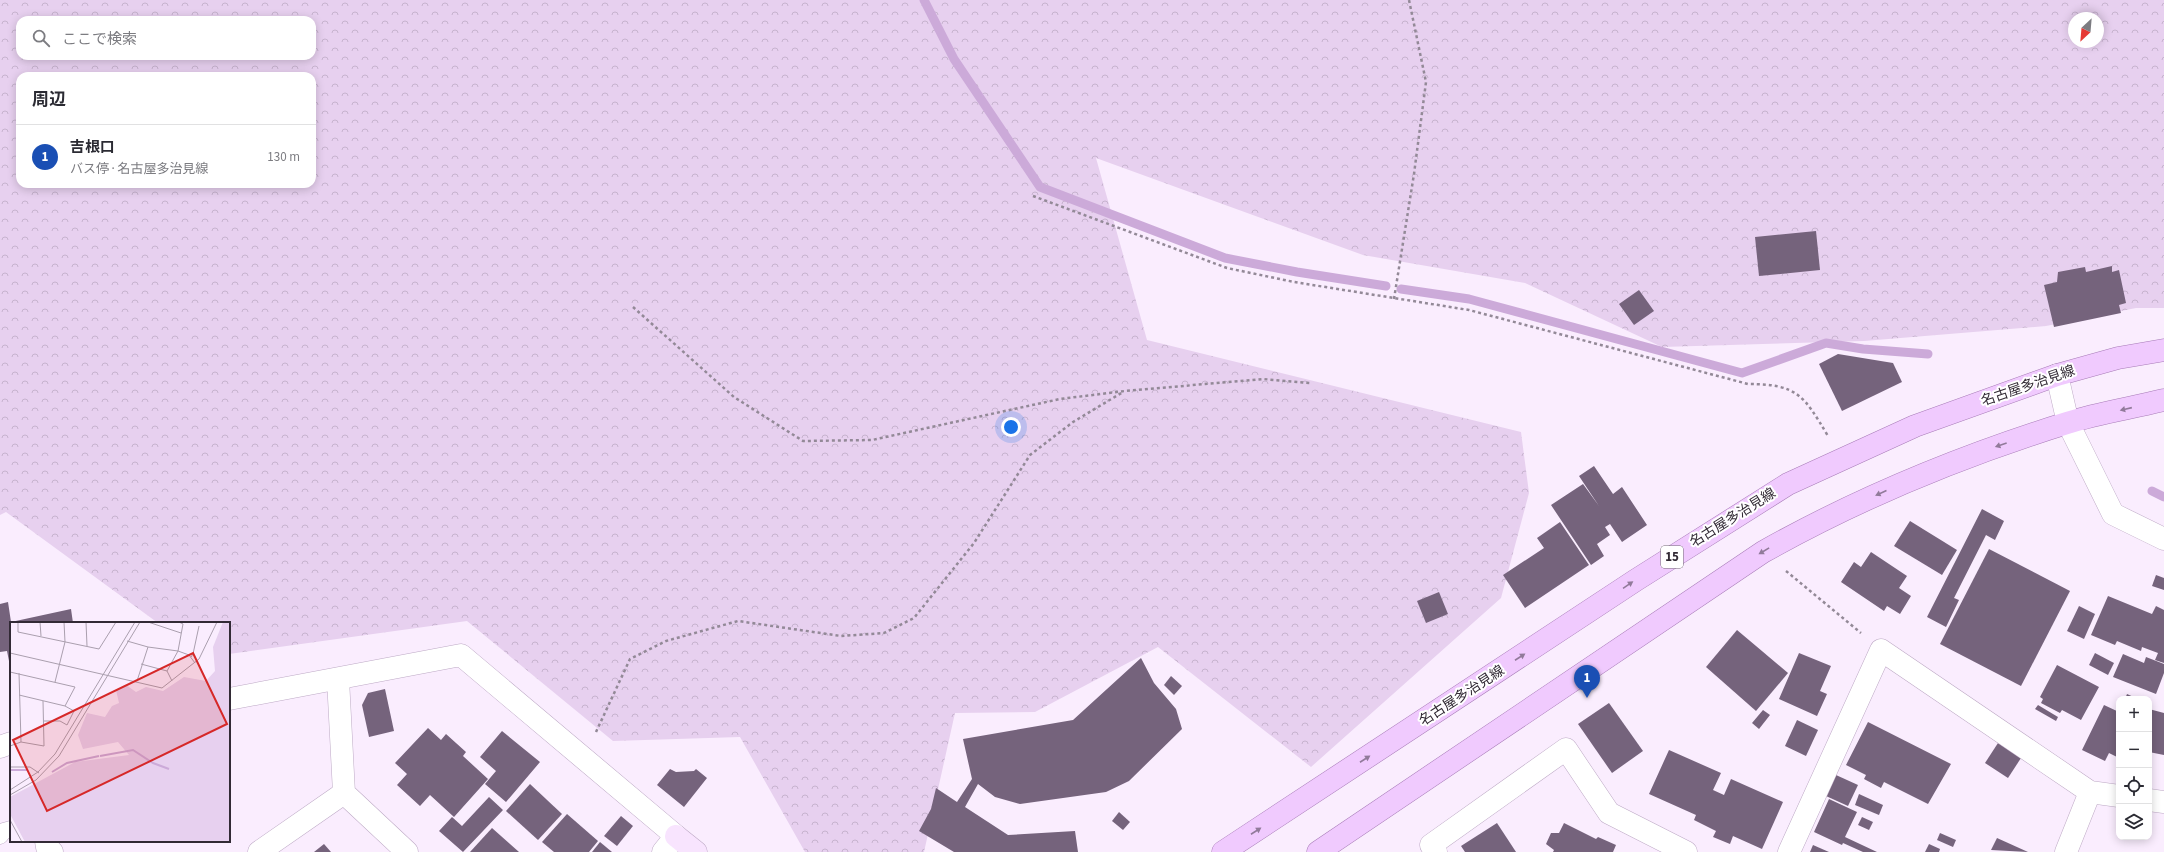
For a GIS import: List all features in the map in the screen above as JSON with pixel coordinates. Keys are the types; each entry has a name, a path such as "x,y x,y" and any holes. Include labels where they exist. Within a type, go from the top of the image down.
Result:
{"main road":[{"name":"名古屋多治見線","path":"1224,852 1715,529 1788,484 1915,426 2057,375 2118,358 2164,350"},
{"path":"1318,852 1763,552 1818,521 1954,461 2068,423 2164,400"}],"street":[{"path":"2057,375 2068,423 2114,514 2164,539"},
{"path":"1789,852 1881,650 2090,792 2116,796"},
{"path":"230,700 461,655 583,758 670,844 696,852"},
{"path":"338,679 344,794 407,852"},
{"path":"0,747 10,744"},
{"path":"1436,852 1431,845 1566,749 1610,813 1686,852"},
{"path":"2066,852 2090,792"},
{"path":"259,852 344,794"},
{"path":"2152,800 2164,802"},
{"path":"46,842 47,847 52,852"}],"lane":[{"path":"0,836 4,831 10,829"}],"path":[{"path":"1394,299 1414,174 1426,82 1409,0"},
{"path":"1033,196 1227,268 1394,299 1469,310 1748,384 1773,384 1792,391 1804,399 1842,459"},
{"path":"633,307 734,397 803,441 872,440 1060,399 1125,391 1263,379 1310,383"},
{"path":"583,758 630,659 666,641 738,621 841,636 884,633 914,618 974,543 1030,455 1073,422 1125,391"},
{"path":"1763,552 1881,650"}],"green space":[{"path":"0,0 2164,0 2164,308 2136,308 2046,326 1864,341 1662,347 1525,283 1363,255 1096,158 1147,340 1521,432 1529,493 1501,598 1311,767 1158,647 1035,712 955,713 924,852 805,852 740,737 613,741 467,621 230,654 230,622 157,622 6,512 0,515"}],"building":[{"path":"1816,231 1820,270 1759,276 1755,237"},
{"path":"2112,266 2112,272 2119,270 2126,303 2119,305 2121,313 2054,327 2044,285 2057,282 2058,272 2085,267 2086,272"},
{"path":"1639,290 1654,311 1634,325 1619,304"},
{"path":"1838,354 1893,363 1902,382 1842,411 1819,364"},
{"path":"1594,466 1613,494 1622,487 1647,525 1622,542 1610,524 1605,527 1610,535 1597,544 1604,556 1591,565 1551,505 1583,484 1599,506 1579,476"},
{"path":"1982,509 2004,521 1995,540 1986,535 1954,598 1959,600 1946,627 1927,617"},
{"path":"1910,521 1957,550 1942,575 1894,546"},
{"path":"1560,522 1589,565 1525,608 1503,575 1544,548 1537,538"},
{"path":"1989,549 2070,591 2021,686 1940,644"},
{"path":"1871,552 1907,576 1899,588 1911,596 1900,614 1887,606 1884,611 1841,582 1854,562 1861,567"},
{"path":"2156,575 2164,578 2164,590 2152,586"},
{"path":"1439,592 1448,614 1426,623 1417,601"},
{"path":"2108,596 2152,614 2156,606 2164,610 2164,663 2155,660 2158,653 2142,647 2141,651 2117,641 2115,645 2091,635"},
{"path":"8,602 11,622 10,666 7,651 0,652 0,604"},
{"path":"2079,606 2095,614 2084,639 2067,631"},
{"path":"71,609 73,622 11,622"},
{"path":"1737,630 1788,673 1756,711 1706,667"},
{"path":"1799,653 1831,666 1820,691 1827,694 1817,716 1779,699"},
{"path":"2095,653 2114,663 2108,675 2089,665"},
{"path":"2123,654 2144,663 2146,657 2164,664 2164,673 2156,694 2113,677"},
{"path":"1141,658 1154,683 1176,709 1182,729 1129,781 1106,792 1020,804 995,797 978,784 965,807 1008,835 1075,831 1078,852 954,852 919,831 931,809 936,788 957,802 972,779 963,739 1073,720"},
{"path":"2057,665 2099,687 2081,720 2062,710 2060,713 2041,703 2043,699 2040,697"},
{"path":"1171,676 1182,686 1174,695 1164,685"},
{"path":"385,689 394,731 369,737 362,705 368,693"},
{"path":"1609,703 1643,751 1612,773 1578,724"},
{"path":"2038,705 2058,717 2056,721 2035,709"},
{"path":"2104,705 2116,711 2116,756 2109,753 2105,761 2082,750"},
{"path":"1763,710 1770,715 1759,729 1752,723"},
{"path":"2152,710 2164,713 2164,755 2152,753"},
{"path":"1797,720 1818,730 1806,756 1785,746"},
{"path":"1868,722 1951,764 1928,804 1884,782 1881,788 1864,779 1866,775 1846,765"},
{"path":"428,728 441,740 446,734 466,752 463,756 488,779 454,817 430,795 420,806 397,785 407,774 395,763"},
{"path":"502,731 540,762 506,802 485,784 496,771 480,757"},
{"path":"1998,743 2021,758 2008,778 1985,763"},
{"path":"1669,750 1721,773 1713,790 1724,795 1731,779 1783,802 1762,849 1733,836 1730,844 1713,837 1716,831 1694,820 1696,815 1649,794"},
{"path":"670,769 676,772 694,771 696,769 707,778 684,807 657,785"},
{"path":"1836,775 1858,785 1848,806 1826,796"},
{"path":"530,784 562,814 538,840 506,811"},
{"path":"1859,794 1883,805 1879,815 1855,805"},
{"path":"489,797 503,810 463,852 439,831 452,817 462,826"},
{"path":"1829,799 1857,812 1845,837 1877,852 1863,852 1843,843 1842,845 1814,832"},
{"path":"1119,812 1130,822 1123,830 1112,821"},
{"path":"567,814 598,841 589,852 554,852 542,842"},
{"path":"621,816 633,826 617,846 604,836"},
{"path":"1862,817 1873,822 1869,830 1858,825"},
{"path":"1497,823 1516,852 1465,852 1461,846"},
{"path":"1564,823 1596,839 1598,837 1616,845 1613,852 1553,852 1554,850 1546,844 1551,833 1559,833"},
{"path":"492,828 519,852 470,852"},
{"path":"1940,833 1956,840 1953,847 1937,840"},
{"path":"1997,838 2028,852 1991,850"},
{"path":"600,842 612,852 592,852"},
{"path":"324,844 331,852 314,852"},
{"path":"1929,844 1940,849 1939,852 1925,852"},
{"path":"1813,845 1829,852 1810,852"}],"waterway":[{"path":"924,0 954,59 1040,187 1225,258 1297,272 1386,286"},
{"path":"1401,289 1469,299 1742,373 1826,343 1863,349 1928,354"},
{"path":"2152,491 2164,497"}],"place":[{"name":"吉根口","path":"1587,698"}]}
